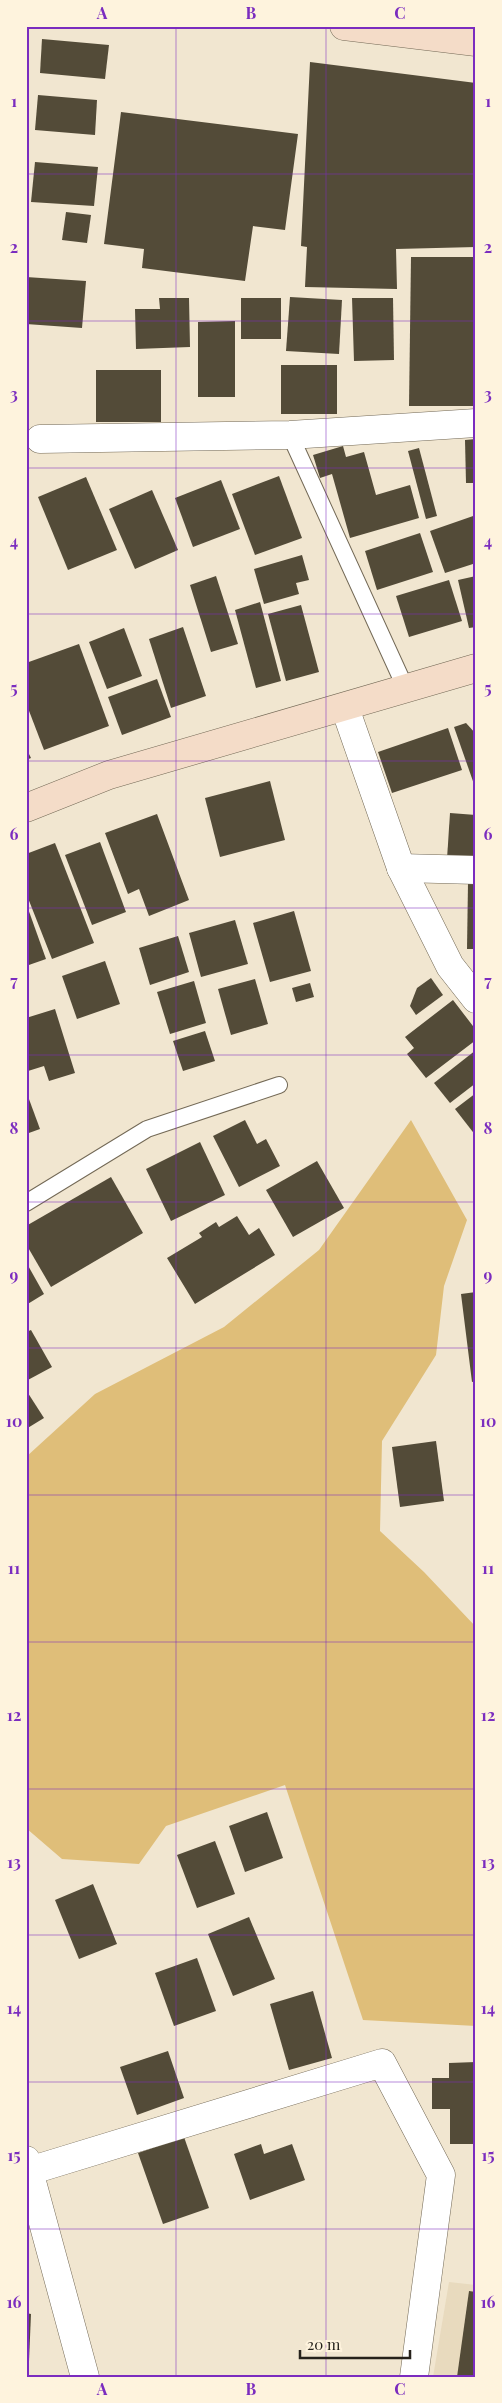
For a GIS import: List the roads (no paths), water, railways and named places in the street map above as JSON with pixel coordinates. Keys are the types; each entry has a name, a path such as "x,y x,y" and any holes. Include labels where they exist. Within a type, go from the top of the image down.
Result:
{"street":[{"path":"344,26 476,42"},
{"path":"40,439 290,435 476,423"},
{"path":"26,808 109,775 345,708 476,668"},
{"path":"345,708 401,868 450,966 476,999"},
{"path":"401,868 476,870"},
{"path":"85,2377 28,2165 382,2063 441,2175 414,2377"}],"lane":[{"path":"290,435 406,689"},
{"path":"26,1204 147,1129 279,1085"}]}
